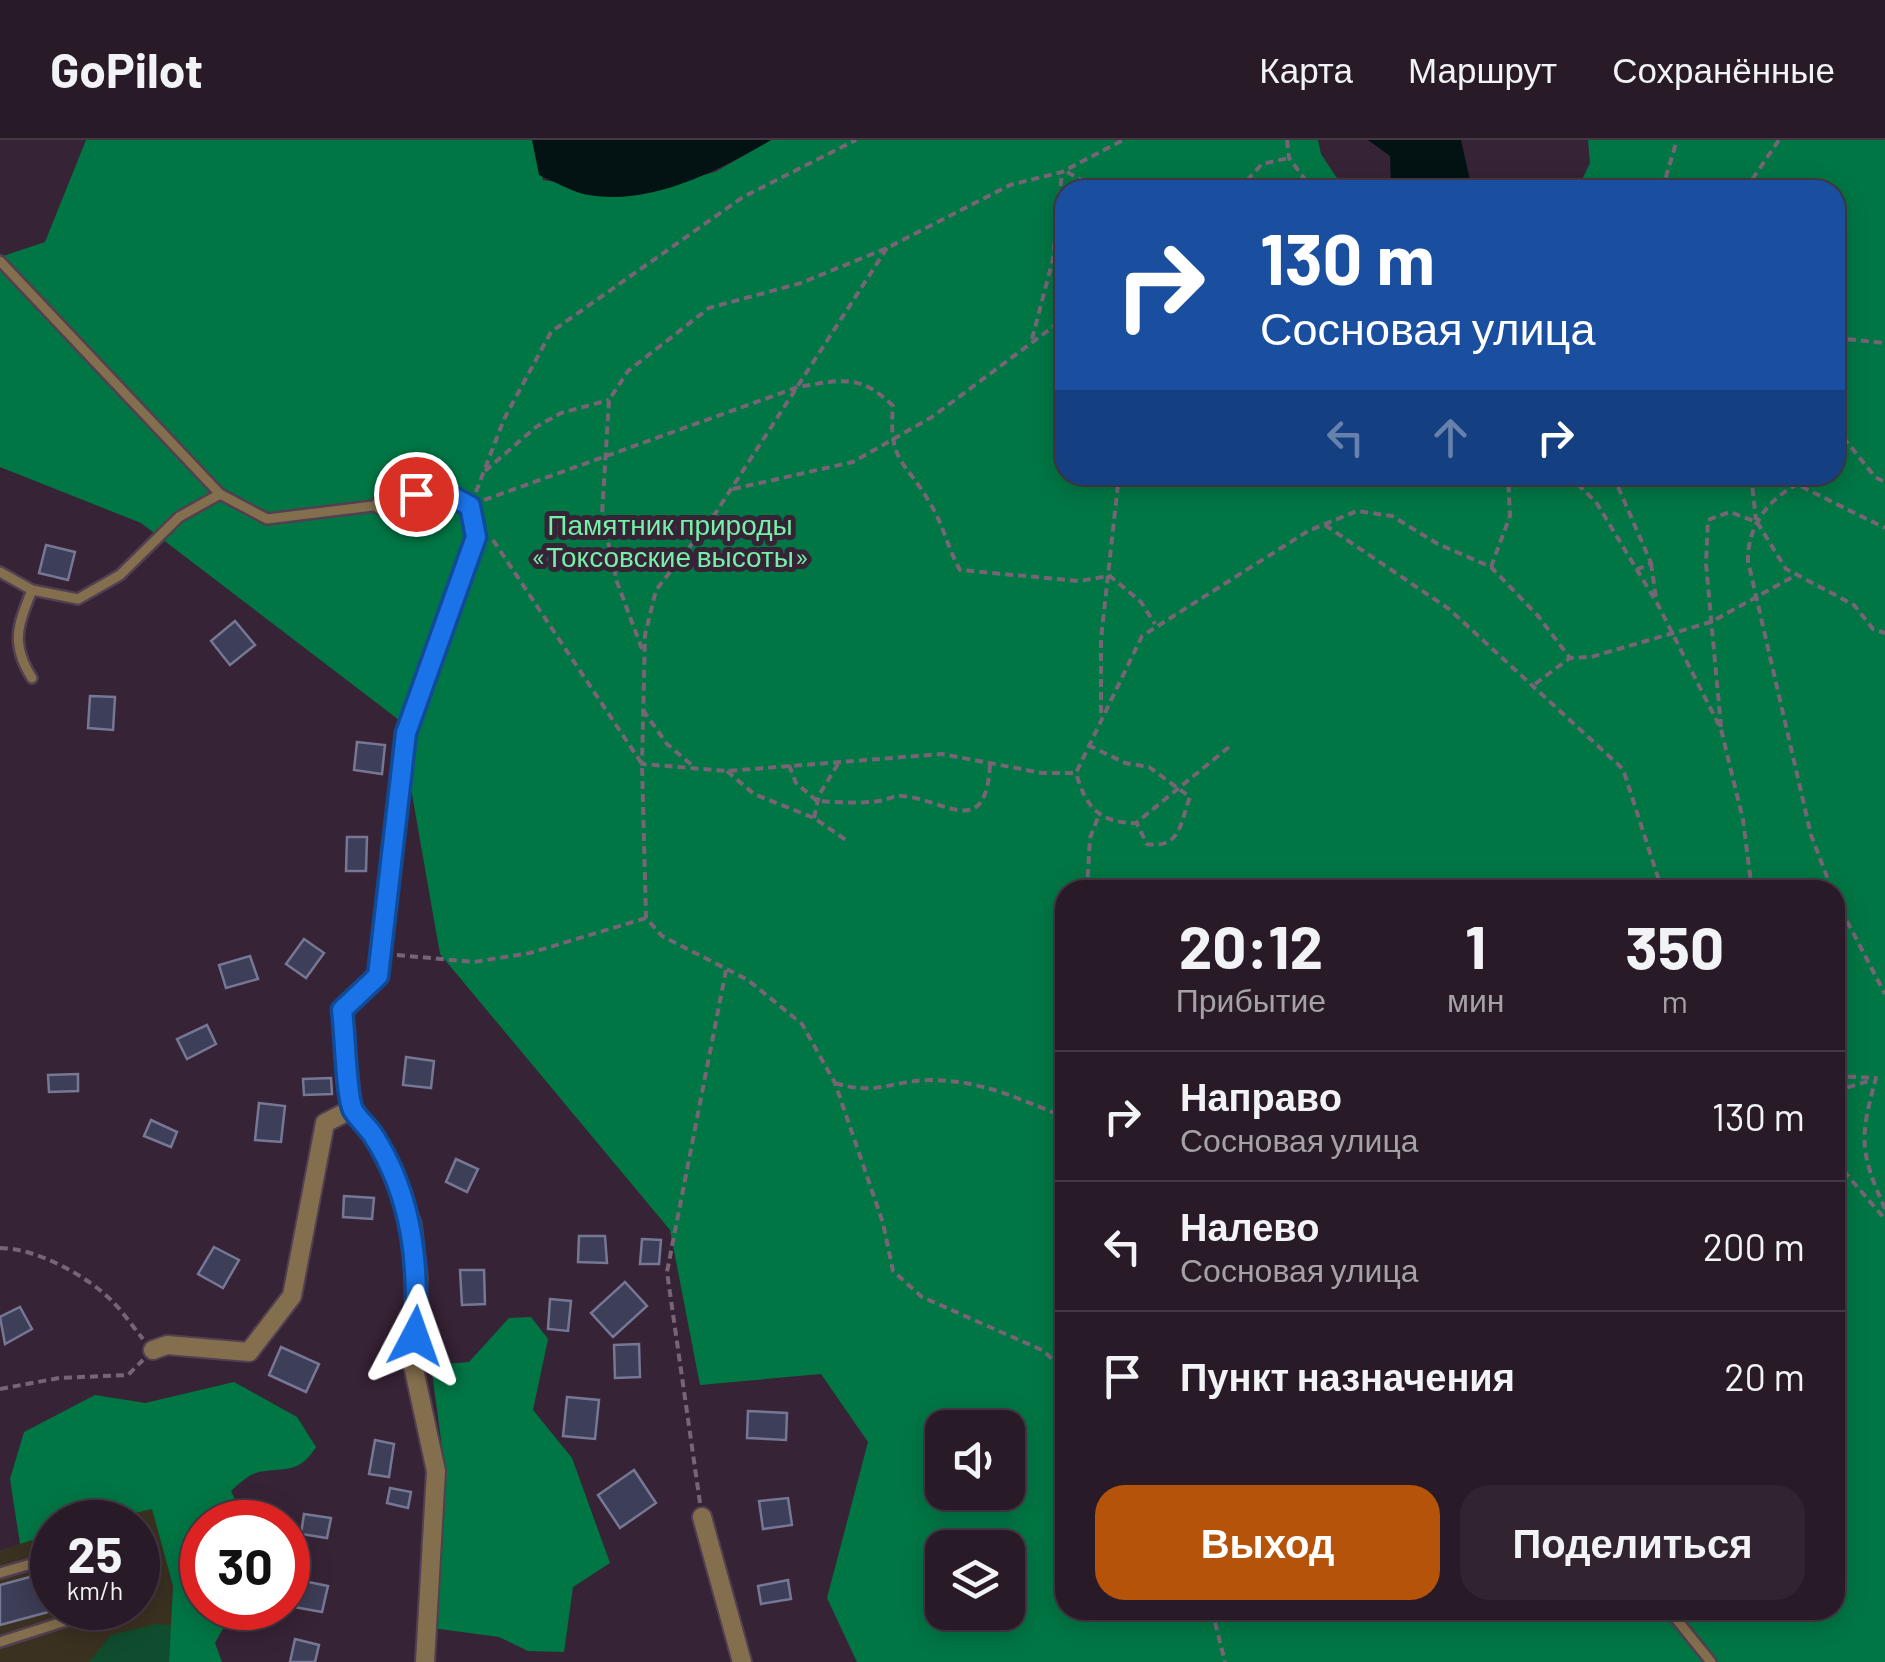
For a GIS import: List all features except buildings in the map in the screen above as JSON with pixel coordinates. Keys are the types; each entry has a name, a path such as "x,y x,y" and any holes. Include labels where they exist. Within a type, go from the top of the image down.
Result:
{"street":[{"path":"381,505 416,494 451,496 470,506 476,537 406,733 378,976 342,1010 352,1108 373,1135 396,1178 412,1225 418,1278 413,1365 436,1471 425,1662"},
{"path":"153,1350 167,1345 249,1352 292,1296 325,1123 352,1108"},
{"path":"702,1517 742,1662"}],"lane":[{"path":"0,261 220,494 267,519 381,505"},
{"path":"0,572 32,590 78,599 120,575 178,517 220,494"},
{"path":"32,590 14,635 18,657 32,678"},
{"path":"0,1573 30,1564"},
{"path":"1677,1620 1711,1662"},
{"path":"0,1642 37,1630"}],"path":[{"path":"470,506 504,419 551,332 743,197 856,140"},
{"path":"644,654 610,553 602,516 609,400 628,371 709,308 801,283 887,248 1010,185 1062,172 1123,140"},
{"path":"1288,140 1289,158 1306,180"},
{"path":"1665,180 1676,140"},
{"path":"1752,180 1779,140"},
{"path":"1247,180 1262,164 1289,158"},
{"path":"1062,172 1079,180"},
{"path":"1061,180 1062,172"},
{"path":"1031,342 1055,240"},
{"path":"887,248 732,489 656,590 644,654 646,918 662,936 726,968 802,1024 834,1083 883,1223 893,1271 922,1298 1044,1351 1055,1362"},
{"path":"732,489 852,462 932,417 1055,325"},
{"path":"1845,339 1885,343"},
{"path":"470,506 603,454 735,413 798,387 844,380 872,385 893,406 890,440 907,474 932,506 942,539 960,570 1079,581 1110,576"},
{"path":"485,472 536,428 561,413 609,400"},
{"path":"1845,440 1875,477 1885,482"},
{"path":"1101,718 1101,639 1118,485"},
{"path":"1491,567 1510,516 1508,485"},
{"path":"1578,485 1596,502 1657,603 1721,729"},
{"path":"1617,485 1651,563 1657,603"},
{"path":"1752,485 1757,522 1786,569 1854,605 1873,629 1885,634"},
{"path":"1796,485 1779,494 1747,539 1811,835 1828,880"},
{"path":"1800,485 1885,528"},
{"path":"1229,747 1136,823 1107,821 1088,806 1076,773 1142,636 1208,599 1276,551 1358,511 1392,516 1438,544 1491,567 1570,658"},
{"path":"1751,880 1744,820 1721,729 1711,622 1708,520 1730,512 1757,522"},
{"path":"1324,525 1450,609 1623,769 1659,880"},
{"path":"490,536 642,764"},
{"path":"1636,570 1651,563"},
{"path":"1535,684 1570,658 1672,636 1711,622 1798,574"},
{"path":"1110,576 1140,602 1156,625"},
{"path":"643,710 667,744 695,768"},
{"path":"1088,746 1125,762 1149,767 1190,797 1178,837 1163,846 1147,844 1136,823"},
{"path":"642,764 727,771 942,754 1042,773 1076,773"},
{"path":"814,818 827,777 840,762"},
{"path":"789,765 796,783 817,802 876,802 902,796 954,812 972,809 989,789 990,764"},
{"path":"727,771 754,794 814,818 846,840"},
{"path":"1088,880 1090,838 1099,815"},
{"path":"1845,917 1885,994"},
{"path":"380,954 474,962 530,953 646,918"},
{"path":"702,1517 667,1272 726,968"},
{"path":"1845,1088 1885,1073"},
{"path":"1845,1076 1876,1078"},
{"path":"1876,1078 1867,1110 1863,1159 1885,1209"},
{"path":"834,1083 861,1092 923,1080 992,1086 1055,1113"},
{"path":"1845,1173 1885,1219"},
{"path":"0,1248 34,1254 78,1277 112,1300 153,1350 128,1375 59,1378 0,1389"},
{"path":"1214,1620 1225,1662"}],"shaded area":[{"path":"532,140 771,140 681,184 632,196 608,197 583,194 539,175"},
{"path":"1368,140 1461,140 1470,180 1391,180 1390,156"},
{"path":"160,1538 173,1586 169,1662 0,1662 0,1550 30,1541 30,1630 160,1630"}],"green space":[{"name":"Памятник природы «Токсовские высоты»","path":"86,140 533,140 543,180 631,194 715,172 771,140 1318,140 1321,154 1338,180 1055,180 1055,485 1845,485 1845,180 1582,180 1590,163 1588,140 1885,140 1885,1662 857,1662 827,1598 868,1442 821,1374 700,1385 670,1230 440,954 399,720 141,523 0,467 0,257 45,242"},
{"path":"531,1317 548,1339 533,1410 572,1458 610,1563 573,1587 564,1652 528,1651 499,1637 432,1628 446,1477 431,1365 469,1362 509,1318"},
{"path":"234,1382 297,1417 316,1447 298,1465 255,1473 244,1480 231,1491 235,1500 180,1500 180,1630 222,1630 215,1643 222,1662 169,1662 173,1586 160,1538 160,1500 30,1500 30,1541 20,1544 10,1479 24,1432 95,1395 145,1403"},
{"path":"160,1624 171,1625 169,1662 89,1662 111,1635 160,1630"}],"route":[{"path":"415,1336 418,1278 412,1225 396,1178 373,1135 352,1108 342,1010 378,976 406,733 476,537 470,506 451,496 416,494"}]}
